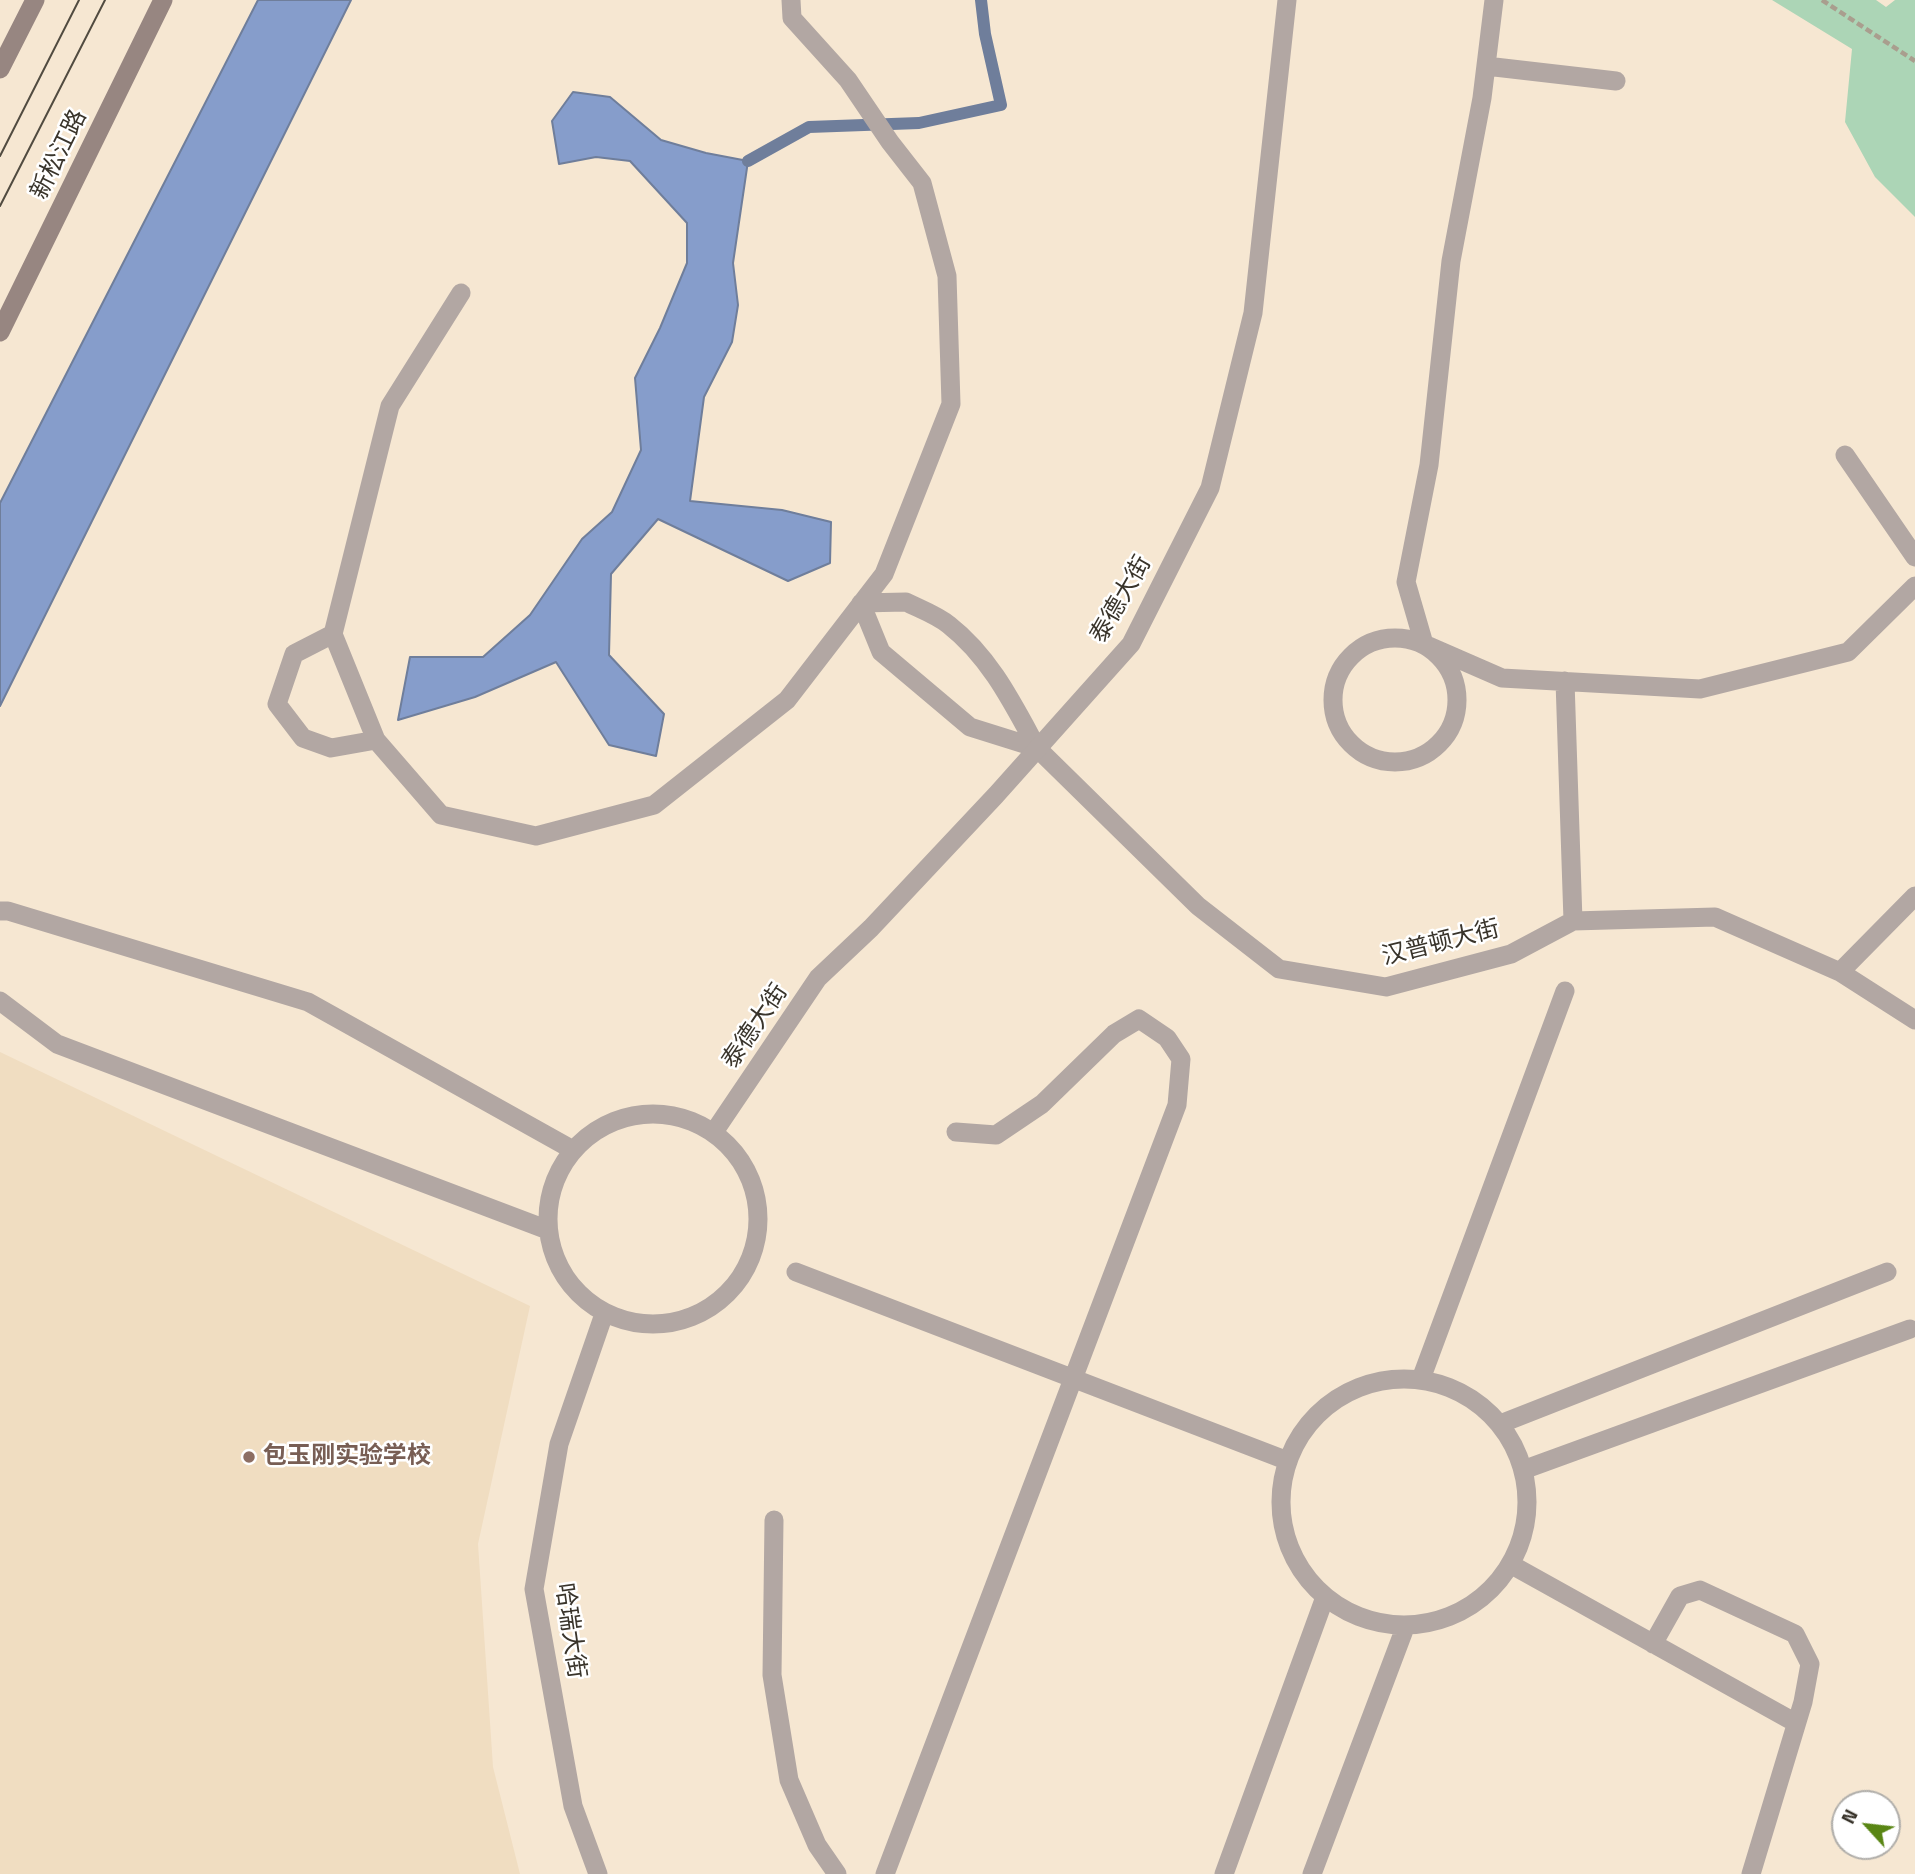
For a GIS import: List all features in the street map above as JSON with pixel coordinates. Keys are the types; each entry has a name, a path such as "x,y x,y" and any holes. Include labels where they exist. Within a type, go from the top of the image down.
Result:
{"main road":[{"path":"0,69 35,0"},
{"name":"新松江路","path":"0,332 163,0"}],"street":[{"path":"461,293 390,406 333,634 376,740 442,815 536,836 654,805 786,700 884,574 951,404 947,276 922,183 848,80 792,18 791,0"},
{"name":"泰德大街","path":"714,1132 818,978 871,928 1131,644 1210,488 1253,313 1287,0"},
{"path":"1494,0 1486,66 1451,261 1429,465 1406,582 1424,644 1441,658 1452,676 1457,697 1454,718 1444,737 1429,752 1409,761 1388,762 1367,756 1351,745 1333,710 1333,690 1339,671 1351,655 1367,644 1386,638 1406,638 1424,644 1502,678 1700,689 1847,652 1915,586"},
{"path":"1486,66 1616,81"},
{"path":"1845,455 1915,556"},
{"path":"861,603 906,602 947,623 972,645 1002,684 1037,748"},
{"path":"861,603 881,652 970,727 1037,748"},
{"path":"333,634 294,654 277,704 303,738 331,748 376,740"},
{"path":"1565,681 1573,921"},
{"name":"汉普顿大街","path":"1037,748 1198,906 1279,969 1386,987 1511,954 1573,921 1715,917 1840,972 1915,1020"},
{"path":"1840,972 1915,896"},
{"path":"0,911 8,911 308,1002 573,1150"},
{"path":"1421,1379 1564,991"},
{"path":"0,1001 57,1044 548,1230"},
{"path":"885,1874 1177,1105 1181,1059 1167,1038 1139,1019 1114,1034 1042,1104 996,1135 956,1132"},
{"path":"643,1114 674,1115 714,1132 745,1167 758,1205 758,1232 751,1258 727,1295 697,1316 668,1324 641,1325 604,1314 572,1287 556,1263 548,1230 548,1201 557,1174 573,1150 613,1121 643,1114"},
{"path":"796,1272 1288,1461"},
{"path":"1500,1424 1887,1272"},
{"name":"哈瑞大街","path":"598,1874 573,1807 534,1589 559,1444 604,1314"},
{"path":"1523,1470 1910,1329"},
{"path":"1421,1379 1461,1392 1479,1403 1500,1424 1515,1446 1523,1470 1527,1502 1525,1524 1510,1564 1491,1589 1466,1608 1437,1620 1406,1625 1377,1622 1349,1612 1325,1597 1300,1569 1285,1535 1280,1498 1288,1461 1308,1424 1340,1396 1379,1380 1421,1379"},
{"path":"774,1520 772,1675 789,1780 817,1845 837,1874"},
{"path":"1510,1564 1796,1723"},
{"path":"1653,1644 1680,1596 1700,1590 1795,1634 1810,1664 1796,1723 1751,1874"},
{"path":"1224,1874 1325,1597"},
{"path":"1312,1874 1406,1625"}],"path":[{"path":"1822,0 1915,61"}],"shaded area":[{"name":"包玉刚实验学校","path":"0,1052 530,1306 478,1544 493,1767 520,1874 0,1874"}],"green space":[{"path":"1772,0 1876,0 1886,7 1895,0 1915,0 1915,217 1875,177 1845,122 1852,49"}],"water":[{"path":"258,0 351,0 0,706 0,503"},
{"path":"573,92 610,97 661,140 748,161 733,263 738,305 732,342 704,397 690,501 782,510 831,522 830,563 788,581 658,519 611,574 609,655 664,714 656,756 609,745 556,662 475,697 398,720 410,657 483,657 530,615 582,539 612,512 641,450 635,378 660,328 687,263 687,223 630,161 596,157 559,164 552,121"}],"waterway":[{"path":"748,161 809,127 919,123 1001,105 985,34 981,0"}],"tram line":[{"path":"0,156 79,0"},
{"path":"0,206 105,0"}],"place":[{"name":"包玉刚实验学校","path":"249,1457"}]}
